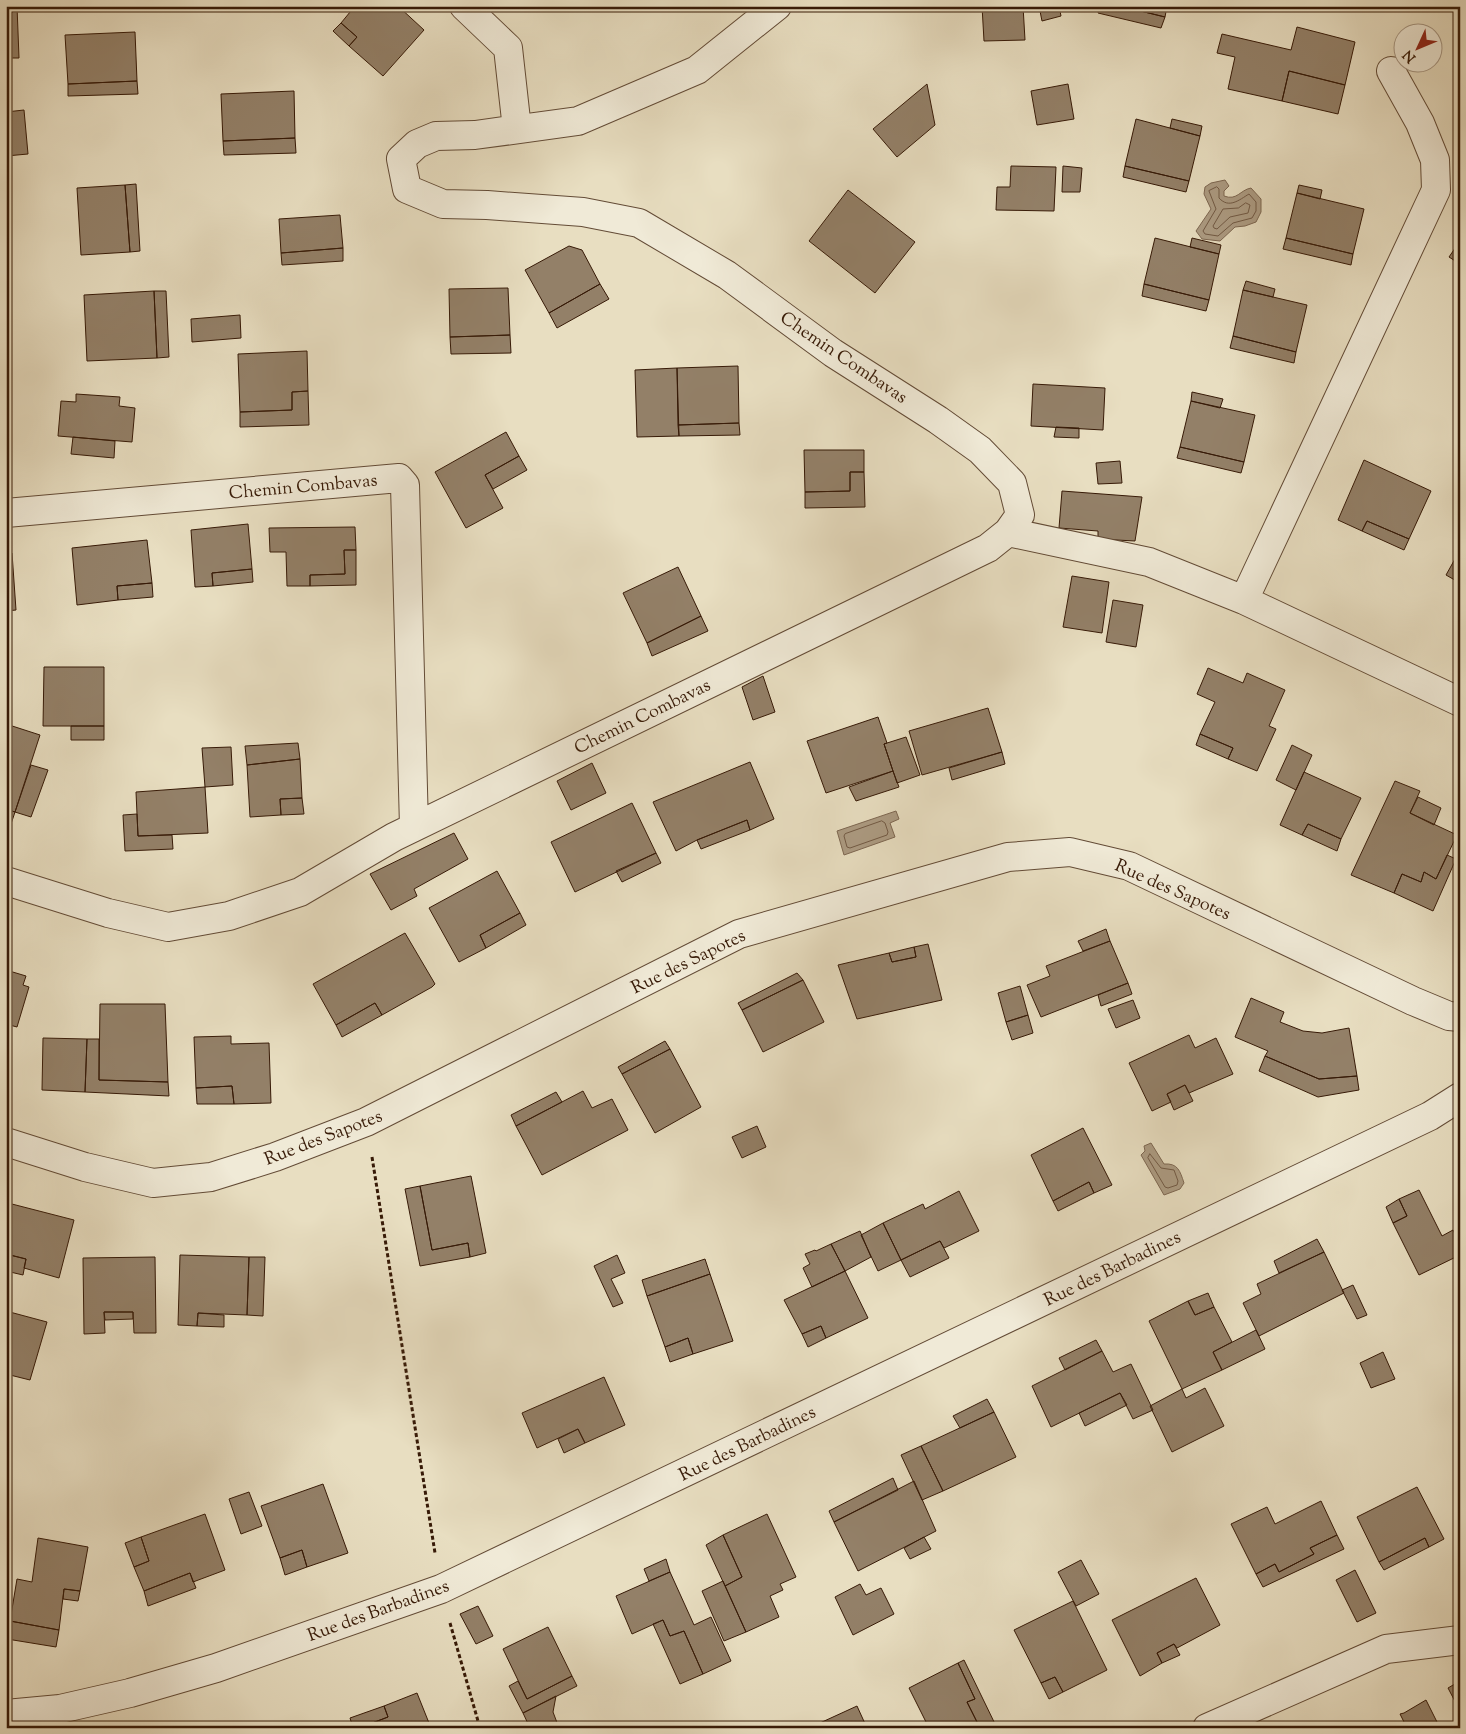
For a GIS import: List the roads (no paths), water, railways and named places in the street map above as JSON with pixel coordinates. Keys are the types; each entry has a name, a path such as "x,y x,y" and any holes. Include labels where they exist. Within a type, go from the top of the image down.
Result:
{"street":[{"path":"464,6 508,48 517,129"},
{"name":"Chemin Combavas","path":"6,881 108,913 168,927 229,916 300,892 394,837 988,548 1008,532 1020,515 1012,483 980,450 938,420 832,353 727,275 639,223 583,212 444,204 407,189 401,160 418,144 436,136 475,135 578,121 697,70 777,6"},
{"path":"1244,600 1436,190 1435,160 1420,122 1391,71"},
{"name":"Chemin Combavas","path":"6,513 398,478 405,485 414,827"},
{"path":"1008,532 1149,562 1244,600 1460,702"},
{"name":"Rue des Sapotes","path":"6,1142 85,1167 153,1182 211,1177 275,1157 366,1122 739,934 1008,857 1070,852 1129,866 1413,1001 1449,1016 1460,1017"},
{"name":"Rue des Barbadines","path":"6,1714 60,1709 130,1693 197,1673 441,1589 1430,1116 1460,1097"},
{"path":"1207,1728 1386,1649 1460,1640"}],"water":[{"path":"1225,180 1229,186 1224,191 1224,196 1232,197 1251,188 1261,199 1261,212 1256,222 1235,227 1220,241 1202,239 1196,231 1211,209 1204,194 1205,187 1211,183"},
{"path":"896,811 899,819 890,823 895,837 844,855 837,831"},
{"path":"1151,1143 1164,1164 1175,1166 1180,1171 1184,1183 1180,1189 1164,1195 1141,1155 1145,1151 1144,1146"}]}
